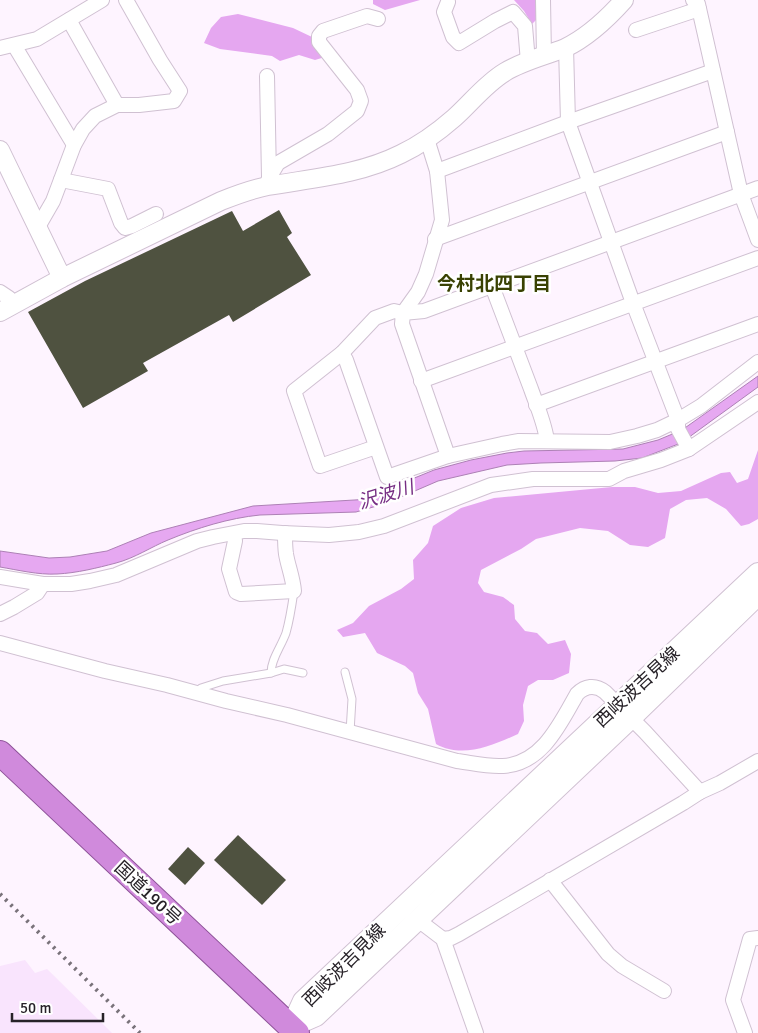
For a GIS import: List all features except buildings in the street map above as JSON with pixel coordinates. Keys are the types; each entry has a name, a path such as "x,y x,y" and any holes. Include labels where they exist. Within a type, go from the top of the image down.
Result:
{"highway":[{"name":"国道190号","path":"0,753 290,1031"}],"main road":[{"name":"西岐波吉見線","path":"290,1031 316,1016 418,920 624,712 758,573"},
{"name":"西岐波吉見線","path":"290,1031 303,1001 624,712 758,595"}],"street":[{"path":"0,48 37,39 102,0"},
{"path":"38,227 52,201 74,145 83,130 95,116 117,105 174,102 180,91 126,0"},
{"path":"536,59 543,0"},
{"path":"7,308 62,278 205,208 267,182 342,174 384,162 402,154 427,139 454,118 496,78 505,72 566,47 587,35 603,22 624,0"},
{"path":"448,2 444,12 453,37 459,43 494,21 513,12 525,26 536,59"},
{"path":"636,30 696,4 742,194 758,240"},
{"path":"267,182 278,163 328,134 357,111 361,101 358,90 319,42 319,36 323,31 367,16 378,19"},
{"path":"69,20 117,105"},
{"path":"14,45 74,145"},
{"path":"566,47 568,122 656,360 678,425 688,447"},
{"path":"437,171 713,71"},
{"path":"267,76 267,182"},
{"path":"436,239 727,132"},
{"path":"427,139 437,171 442,220 426,274 418,292 403,313 402,324 448,456"},
{"path":"0,150 62,278"},
{"path":"61,180 108,189 121,223 125,228 156,214"},
{"path":"376,447 320,466 294,391 342,353 375,318 394,311 403,313 424,311 758,188"},
{"path":"421,380 758,258"},
{"path":"492,286 516,346 546,434 547,442"},
{"path":"0,292 9,298 7,308"},
{"path":"536,404 758,324"},
{"path":"342,353 387,477 448,456 502,444 519,441 610,442 678,425 758,362"},
{"path":"0,577 42,584 90,582 140,565 197,541 257,531 329,535 359,532 384,526 491,485 533,479 609,479 624,471 662,460 688,447 758,402"},
{"path":"234,534 235,541 229,569 236,592 241,594 294,591 294,583 286,555 285,533"},
{"path":"0,614 36,593 42,584"},
{"path":"0,643 457,761 485,765 503,766 517,764 529,758 558,729 577,694 584,688 593,687 601,689 645,732 700,792"},
{"path":"443,939 459,934 700,792 758,761"},
{"path":"550,880 608,954 622,966 664,990"},
{"path":"418,920 443,939 476,1033"},
{"path":"745,1033 733,1000 750,939 758,938"}],"lane":[{"path":"271,673 271,666 286,633 294,591"},
{"path":"197,693 201,688 223,681 284,670 303,673"},
{"path":"345,672 352,699 350,732"}],"shaded area":[{"path":"373,0 420,0 385,10 373,4"},
{"path":"514,0 536,0 537,19 532,24 524,11"},
{"path":"238,14 293,28 312,37 325,57 315,60 299,55 280,61 272,56 220,49 204,43 211,28 221,17"},
{"path":"758,450 758,519 749,524 741,526 726,509 707,498 686,500 670,509 665,538 648,547 630,545 608,531 580,528 536,539 481,570 478,583 484,592 503,597 514,605 515,619 525,631 537,633 548,644 565,640 571,654 569,673 553,680 538,680 528,686 523,705 524,721 518,734 478,749 457,750 436,744 428,709 418,693 413,673 405,666 377,653 365,633 343,637 337,630 353,623 369,606 401,589 414,579 413,560 428,543 433,526 461,508 494,498 612,487 635,487 658,493 681,491 721,473 730,472 737,483 748,479"},
{"path":"25,960 35,973 47,969 112,1033 0,1033 0,966"}],"water":[{"name":"沢波川","path":"758,376 758,387 681,443 642,458 615,461 507,465 438,481 387,503 356,512 260,515 237,518 179,536 123,561 79,571 43,574 0,567 0,551 49,558 70,557 107,551 151,533 253,506 371,499 374,495 434,470 507,453 623,449 658,440 682,430"}],"railway":[{"path":"0,894 140,1033"}],"district":[{"name":"今村北四丁目","path":"494,284"}]}
